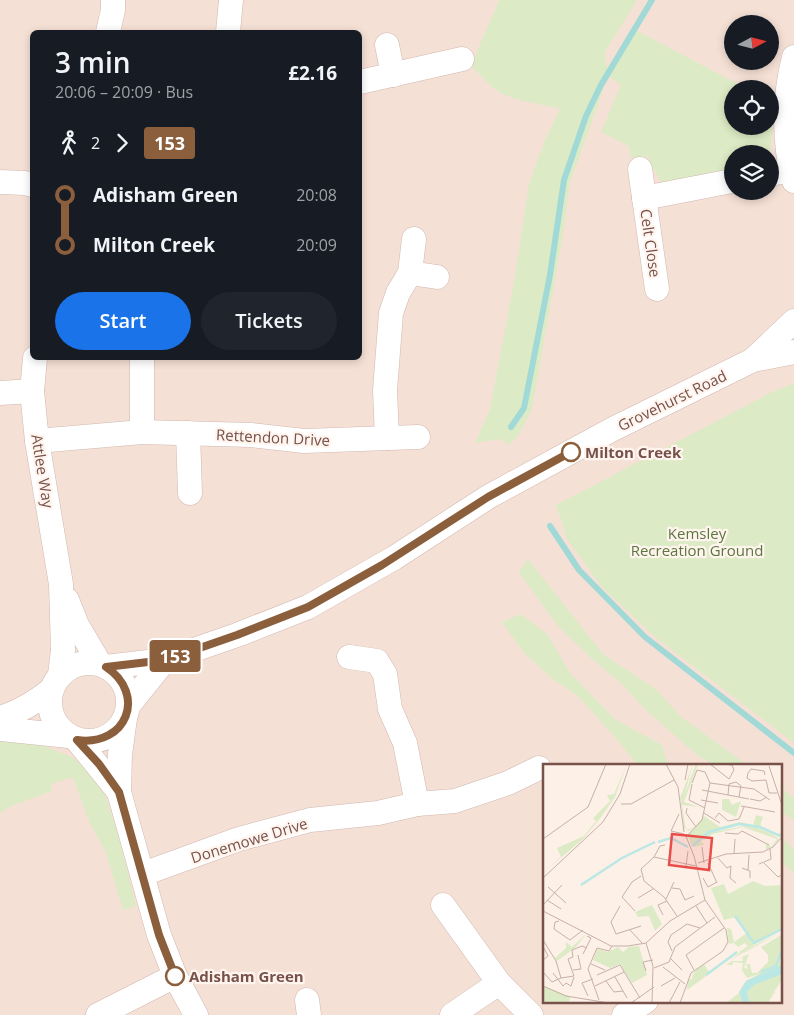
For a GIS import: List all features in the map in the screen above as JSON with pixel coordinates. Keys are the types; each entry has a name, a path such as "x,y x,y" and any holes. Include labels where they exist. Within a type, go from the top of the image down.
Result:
{"street":[{"path":"108,30 113,0"},
{"path":"228,30 231,0"},
{"path":"387,44 393,75"},
{"path":"785,175 788,99 794,57"},
{"path":"362,82 462,59"},
{"name":"Celt Close","path":"640,169 657,289"},
{"path":"0,182 30,184"},
{"name":"Celt Close","path":"644,198 724,183"},
{"path":"388,438 385,390 391,313 398,294 410,273 414,239"},
{"path":"410,273 437,277"},
{"name":"Grovehurst Road","path":"753,360 794,321"},
{"name":"Grovehurst Road","path":"103,666 165,660 237,635 308,607 370,572 488,497 613,429 753,360 794,352"},
{"name":"Attlee Way","path":"35,360 32,391 37,441 60,584 63,650 56,682"},
{"path":"142,360 142,432"},
{"path":"0,393 32,391"},
{"name":"Rettendon Drive","path":"37,441 142,432 250,434 304,441 418,437"},
{"path":"188,433 190,493"},
{"name":"Attlee Way","path":"60,584 77,625 103,666"},
{"path":"349,657 377,661 385,674 390,709 405,743 417,804"},
{"path":"0,729 73,738 90,742 102,739 114,733 165,660"},
{"path":"0,718 29,706 69,668 77,665 93,663 103,666 115,673 122,682 127,693 127,712 120,754 119,792 159,935 175,976 196,1015"},
{"path":"56,682 50,706 52,714 61,730 73,738 99,764 119,792"},
{"name":"Donemowe Drive","path":"143,874 239,839 310,820 394,811 417,804 455,801 508,783 539,768"},
{"path":"442,905 499,983 531,1015"},
{"path":"98,1015 175,976"},
{"path":"452,1015 499,983"},
{"path":"624,1015 644,1002"}],"shaded area":[{"path":"0,0 794,0 794,1015 0,1015"}],"green space":[{"path":"499,0 637,0 605,52 607,69 632,28 730,80 724,80 724,135 772,135 771,145 724,145 724,170 661,182 647,156 633,159 630,156 629,146 601,132 621,85 608,76 570,183 563,234 532,409 518,436 509,445 500,439 475,443 490,409 514,282 529,184 545,140 560,109 523,101 501,93 489,84 472,66"},
{"name":"Kemsley Recreation Ground","path":"794,383 794,743 655,637 602,587 567,539 556,505 772,392"},
{"path":"528,559 603,654 656,689 680,716 746,764 713,764 698,756 645,709 622,684 591,658 557,625 519,572"},
{"path":"521,614 547,634 570,673 616,720 662,745 668,764 636,764 579,697 554,680 524,653 502,622"},
{"path":"0,741 33,742 72,757 101,783 120,840 136,906 123,910 105,850 90,824 73,777 51,784 52,791 11,806 0,813"},
{"path":"782,789 794,798 794,820 782,812"},
{"path":"782,838 794,849 794,873 782,863"}],"waterway":[{"path":"511,427 524,408 550,275 564,180 586,116 601,85 652,0"},
{"path":"550,526 579,570 645,637 794,753"}],"bus line":[{"name":"153","path":"175,976 159,935 119,792 99,764 77,740 90,742 102,739 114,733 125,718 128,706 127,693 115,673 106,667 165,660 237,635 308,607 382,565 488,497 571,452"}],"place":[{"name":"Milton Creek","path":"571,452"},
{"name":"Adisham Green","path":"175,976"}]}
